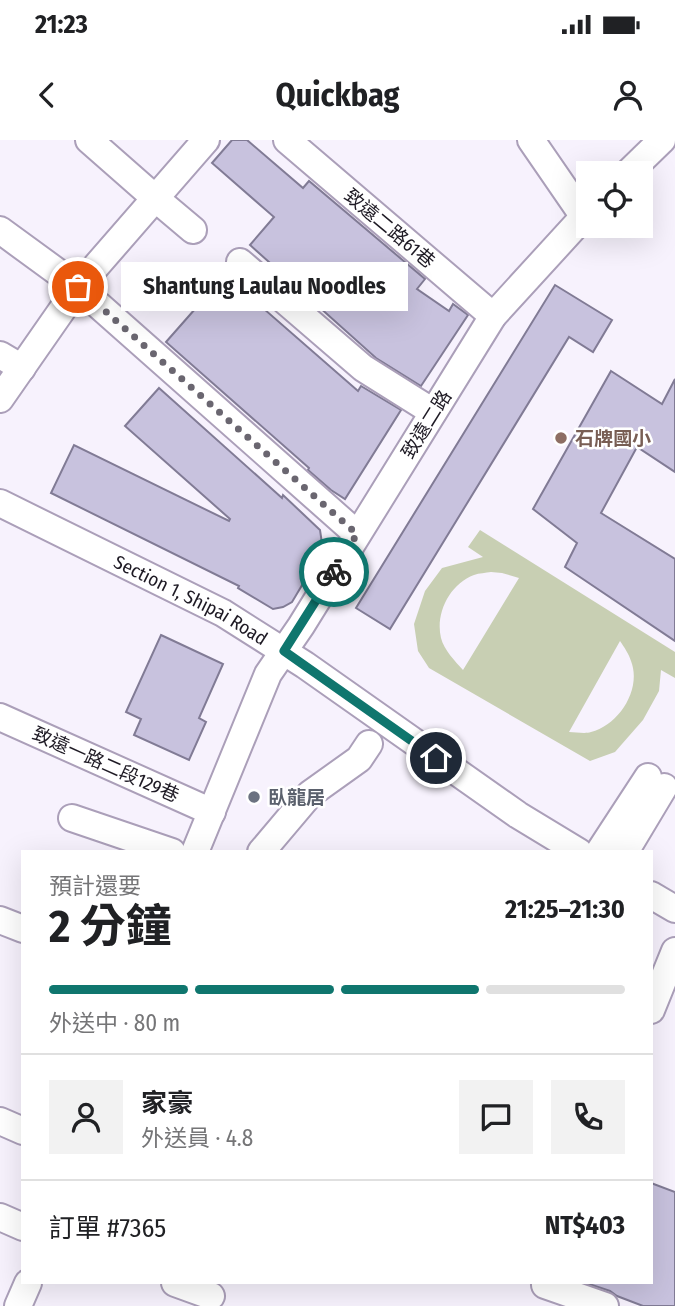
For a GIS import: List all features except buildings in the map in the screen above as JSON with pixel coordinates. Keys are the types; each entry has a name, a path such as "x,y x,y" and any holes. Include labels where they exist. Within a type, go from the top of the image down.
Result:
{"street":[{"path":"89,140 194,229"},
{"path":"0,399 11,362 206,140"},
{"name":"致遠二路61巷","path":"287,140 493,316"},
{"path":"531,140 576,201"},
{"path":"640,161 662,140"},
{"name":"致遠二路","path":"193,850 212,812 268,674 493,316 576,225"},
{"path":"0,230 78,287 357,534"},
{"path":"240,262 363,368 433,412"},
{"name":"Section 1, Shipai Road","path":"0,503 223,613 284,651 518,814 576,850"},
{"name":"致遠一路二段129巷","path":"0,717 212,812"},
{"path":"263,850 310,794 364,751"},
{"path":"601,850 656,782 626,850"},
{"path":"72,818 189,850"},
{"path":"653,896 675,909"},
{"path":"0,920 21,928"},
{"path":"653,1005 675,951"},
{"path":"0,1121 21,1130"},
{"path":"0,1217 21,1226"},
{"path":"18,1306 28,1284"},
{"path":"178,1284 211,1296"},
{"path":"543,1291 605,1306"}],"green space":[{"path":"480,530 675,652 675,678 661,670 659,691 643,720 615,752 590,761 429,668 418,651 414,624 425,591 442,568 483,557 468,547","holes":["491,572 519,578 463,670 442,642 442,609 451,592 465,579","620,641 634,672 631,694 626,704 611,722 601,728 589,733 569,732"]}],"way so far":[{"path":"78,287 357,534 334,572"}],"place":[{"name":"Shantung Laulau Noodles","path":"78,287"},
{"name":"石牌國小","path":"561,438"},
{"name":"臥龍居","path":"254,797"}],"route":[{"path":"334,572 284,651 436,758"}]}
